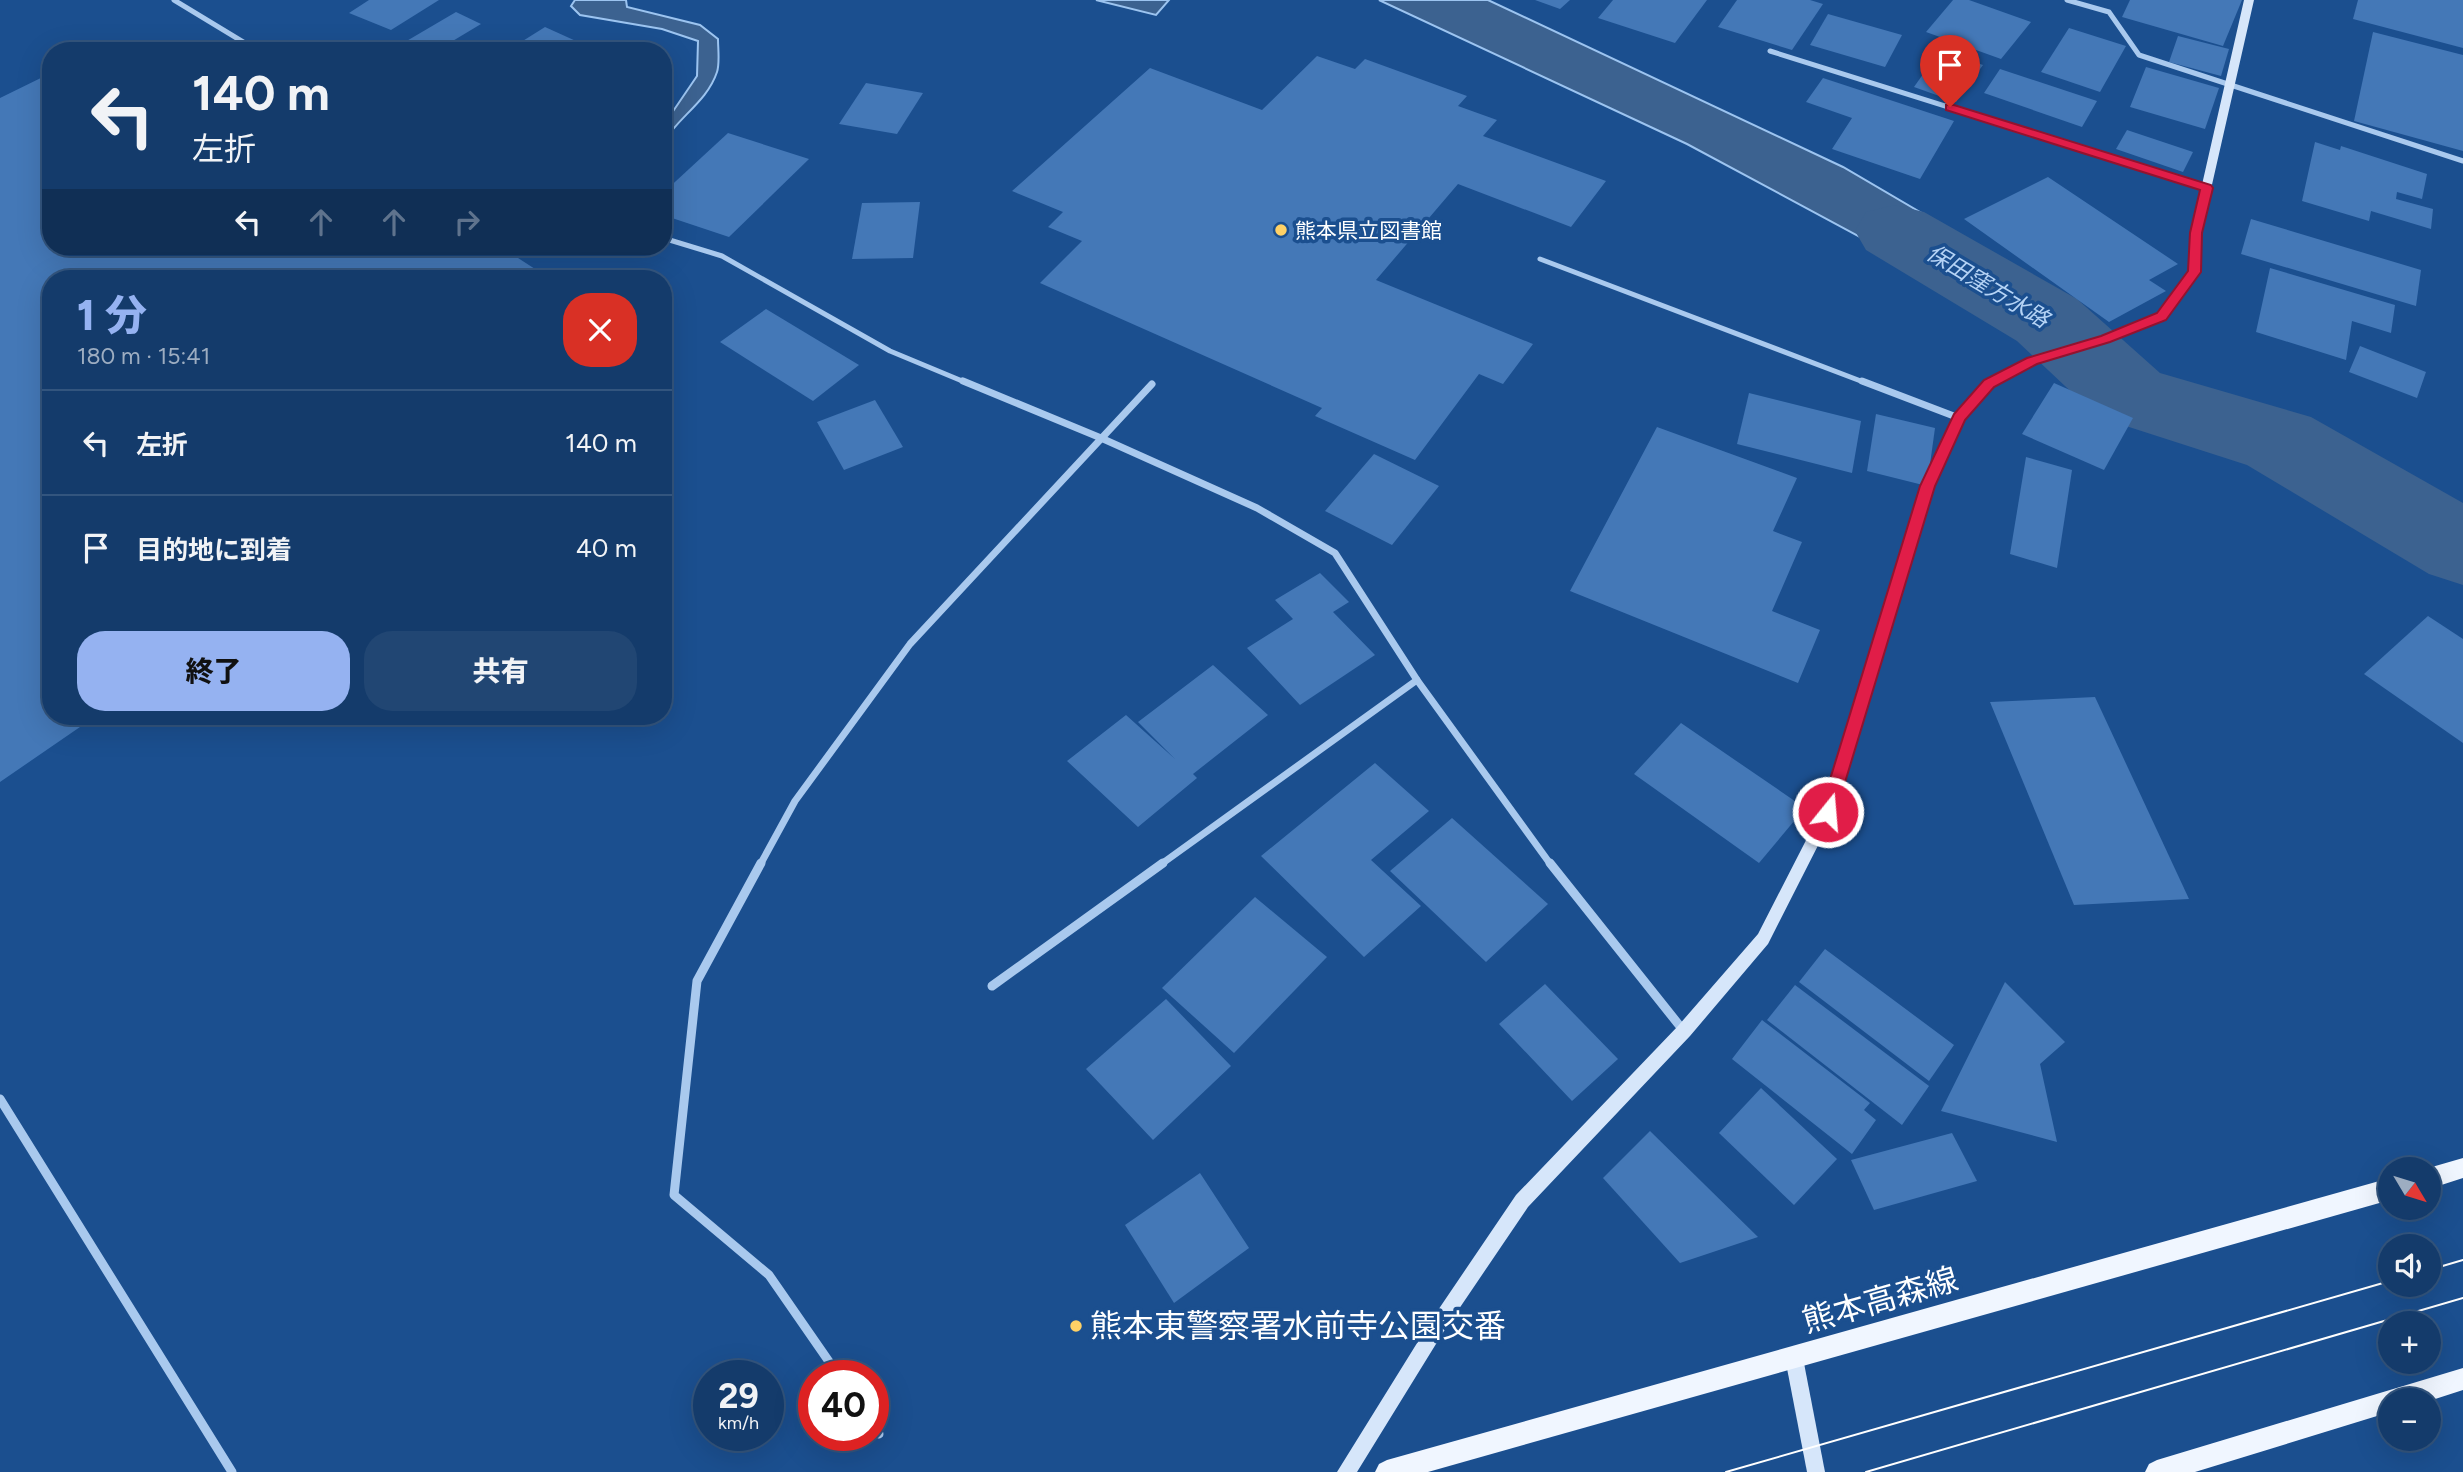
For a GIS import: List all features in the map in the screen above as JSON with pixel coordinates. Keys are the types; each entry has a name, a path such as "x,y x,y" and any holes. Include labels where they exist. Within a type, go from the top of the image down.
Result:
{"main road":[{"path":"2441,1174 2463,1168"},
{"name":"熊本高森線","path":"1387,1472 2378,1192"},
{"path":"2434,1388 2463,1379"},
{"path":"2157,1472 2378,1406"}],"street":[{"path":"174,0 243,42"},
{"path":"2067,0 2109,12 2139,55 2463,160"},
{"path":"1346,1472 1438,1325 1522,1201 1684,1031 1763,939 1828,812 1927,486 1959,418 1989,384 2035,360 2106,339 2161,316 2194,272 2196,233 2249,0"},
{"path":"1770,51 2207,188"},
{"path":"672,241 722,256 890,351 1101,438 1257,508 1335,553 1417,680 1522,828 1684,1031"},
{"path":"1540,260 1959,418"},
{"path":"828,1360 769,1275 674,1195 697,981 795,801 910,644 1153,384"},
{"path":"992,986 1417,680"},
{"path":"0,1099 232,1472"},
{"path":"1794,1357 1816,1472"}],"water":[{"path":"575,0 626,0 627,7 700,25 718,39 717,72 712,83 672,130 672,113 697,76 698,41 662,29 580,15 571,6"},
{"path":"1096,0 1169,0 1156,15"},
{"path":"1379,0 1488,0 1843,167 1954,232 2036,320 1927,273 1687,144"}],"building":[{"path":"369,0 439,0 391,30 349,13"},
{"path":"1535,0 1570,0 1560,9"},
{"path":"1613,0 1707,0 1675,43 1598,18"},
{"path":"1737,0 1810,0 1823,4 1792,50 1718,27"},
{"path":"1953,0 1969,0 2031,22 2001,59 1926,32"},
{"path":"2130,0 2242,0 2223,46 2122,17"},
{"path":"2358,0 2463,0 2463,48 2353,19"},
{"path":"456,12 481,24 451,42 405,42"},
{"path":"1828,14 1902,35 1885,67 1810,45"},
{"path":"545,27 578,42 521,42"},
{"path":"2069,28 2126,46 2100,92 2041,72"},
{"path":"2373,32 2463,55 2463,151 2354,121"},
{"path":"2178,36 2229,49 2221,76 2169,62"},
{"path":"1940,50 1983,65 1956,102 1914,87"},
{"path":"1317,56 1355,69 1365,59 1467,96 1458,106 1497,120 1483,136 1606,181 1571,227 1458,184 1376,280 1533,344 1503,384 1479,374 1415,460 1315,416 1322,408 1040,283 1082,241 1048,227 1063,212 1012,191 1150,68 1262,110"},
{"path":"2146,67 2219,88 2205,129 2130,107"},
{"path":"2000,69 2097,101 2082,127 1984,93"},
{"path":"42,77 42,256 515,256 537,270 42,270 42,725 83,725 0,782 0,98"},
{"path":"1823,78 1954,121 1920,179 1832,149 1852,118 1806,102"},
{"path":"866,83 923,93 897,134 839,124"},
{"path":"2127,130 2193,152 2183,172 2116,149"},
{"path":"728,133 809,159 729,237 672,218 672,185"},
{"path":"2315,142 2340,150 2341,146 2427,174 2422,199 2397,192 2396,199 2433,209 2431,229 2371,211 2369,221 2302,201"},
{"path":"2048,177 2178,264 2149,280 2166,291 2109,322 1964,219"},
{"path":"920,202 913,258 852,259 862,203"},
{"path":"2251,219 2421,270 2416,306 2241,254"},
{"path":"2270,268 2395,305 2391,333 2352,321 2346,360 2256,332"},
{"path":"766,309 859,365 813,401 720,342"},
{"path":"2360,346 2426,372 2417,398 2349,372"},
{"path":"2054,383 2133,418 2104,470 2022,434"},
{"path":"1749,393 1861,421 1852,473 1737,444"},
{"path":"875,400 903,447 844,470 817,422"},
{"path":"1876,414 1935,428 1927,486 1867,471"},
{"path":"1657,427 1797,478 1773,531 1802,542 1772,611 1820,630 1798,683 1570,591"},
{"path":"1374,454 1439,486 1392,545 1325,511"},
{"path":"2026,457 2072,470 2057,568 2010,554"},
{"path":"1320,573 1349,602 1333,612 1375,655 1300,705 1247,648 1293,619 1275,600"},
{"path":"2428,616 2463,639 2463,743 2364,674"},
{"path":"1213,665 1268,715 1193,774 1197,778 1138,827 1067,761 1126,715 1175,759 1138,722"},
{"path":"2095,697 2189,899 2074,905 1990,702"},
{"path":"1681,723 1805,808 1759,863 1634,774"},
{"path":"1375,763 1429,811 1371,860 1421,906 1364,957 1261,856"},
{"path":"1452,818 1548,904 1486,962 1390,871"},
{"path":"1255,897 1327,957 1234,1053 1162,988"},
{"path":"1825,949 1954,1045 1929,1081 1799,982"},
{"path":"2005,982 2065,1042 2040,1064 2057,1142 1941,1111"},
{"path":"1545,984 1618,1059 1572,1101 1499,1024"},
{"path":"1795,985 1929,1086 1902,1125 1767,1020"},
{"path":"1166,999 1231,1066 1153,1140 1086,1069"},
{"path":"1762,1020 1870,1103 1864,1110 1876,1120 1852,1154 1732,1059"},
{"path":"1761,1088 1837,1159 1794,1205 1719,1133"},
{"path":"1650,1131 1758,1237 1680,1263 1603,1178"},
{"path":"1952,1133 1977,1181 1874,1210 1851,1160"},
{"path":"1200,1173 1249,1248 1174,1303 1125,1225"}],"waterway":[{"name":"保田窪方水路","path":"1895,231 2047,320 2129,395 2279,441 2463,548"}],"tram line":[{"path":"2441,1266 2463,1260"},
{"path":"1726,1472 2378,1284"},
{"path":"1866,1472 2463,1298"}],"place":[{"name":"熊本県立図書館","path":"1281,230"},
{"name":"熊本東警察署水前寺公園交番","path":"1076,1326"}],"route":[{"path":"1828,812 1927,486 1959,418 1989,384 2032,361 2106,339 2161,316 2194,272 2196,233 2207,188 1950,107"}]}
